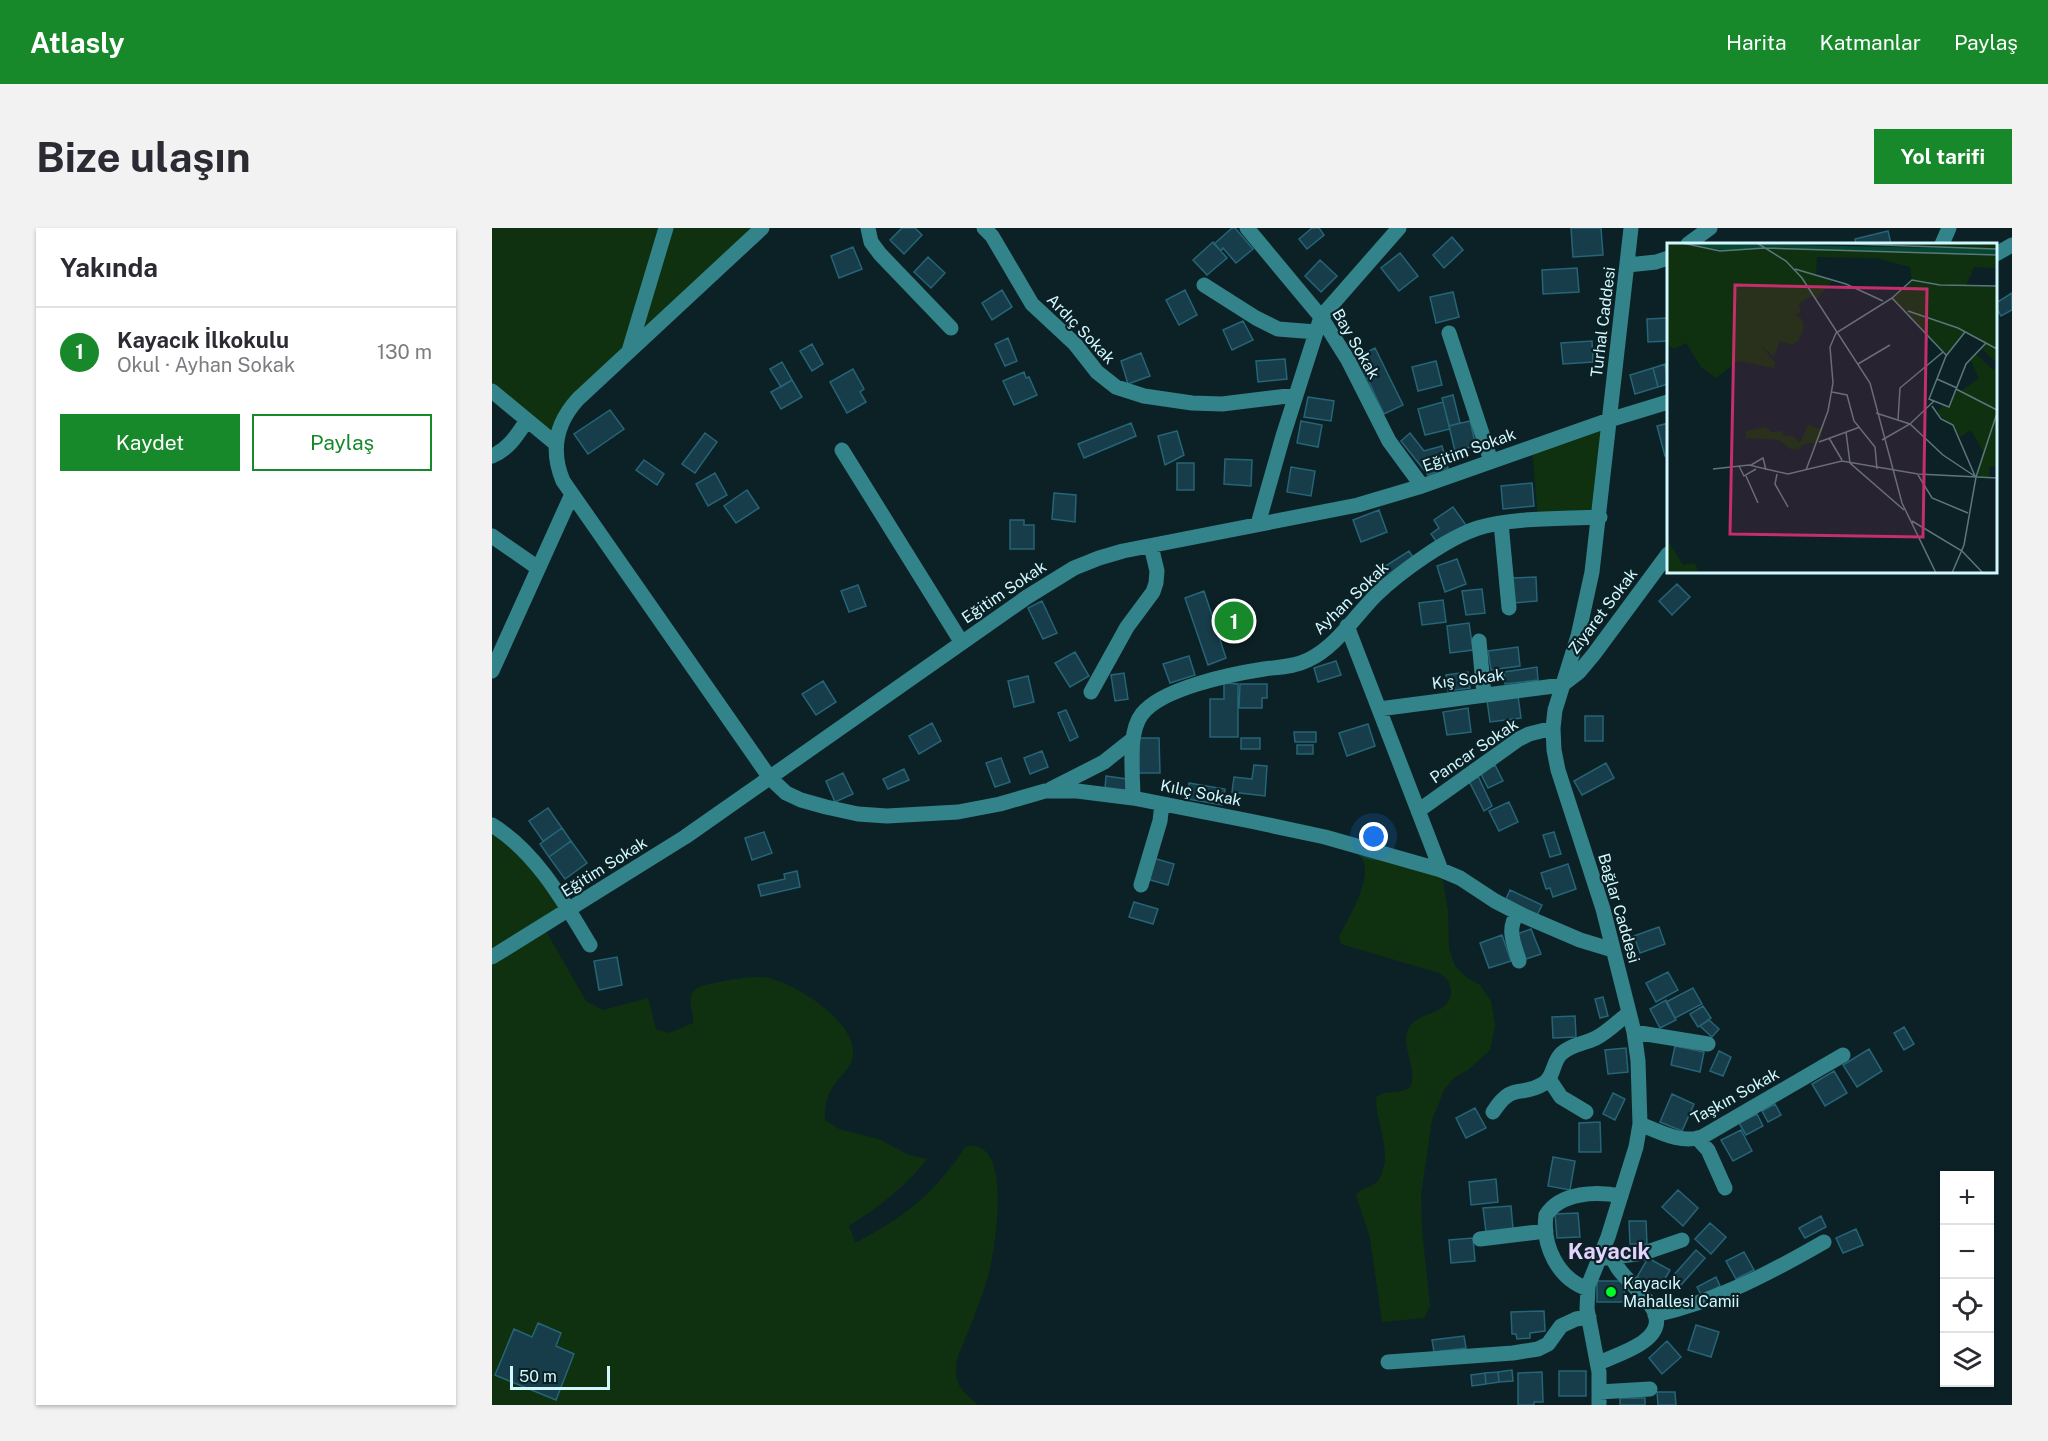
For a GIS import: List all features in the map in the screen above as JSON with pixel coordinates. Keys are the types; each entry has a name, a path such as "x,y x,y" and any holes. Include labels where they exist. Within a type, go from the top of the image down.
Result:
{"street":[{"path":"629,351 666,228"},
{"path":"492,391 556,444 561,423 567,411 762,228"},
{"path":"868,228 871,242 880,254 951,328"},
{"name":"Ardıç Sokak","path":"984,228 1032,304 1076,344 1097,372 1116,387 1144,396 1192,403 1222,404 1296,395"},
{"name":"Bay Sokak","path":"1247,228 1321,317 1348,360 1389,441 1422,486"},
{"path":"1258,524 1321,317 1399,228"},
{"name":"Turhal Caddesi","path":"1609,420 1631,228"},
{"path":"1689,243 1710,228"},
{"path":"1942,243 1949,228"},
{"path":"1997,253 2012,244"},
{"path":"1628,265 1667,258"},
{"path":"1204,285 1247,313 1278,328 1316,332"},
{"path":"1449,333 1491,461"},
{"name":"Eğitim Sokak","path":"492,957 685,837 1027,597 1074,568 1123,551 1358,505 1422,486 1609,420 1667,402"},
{"path":"492,456 500,453 513,442 527,420"},
{"name":"Bağlar Caddesi","path":"1599,1398 1598,1363 1589,1317 1588,1289 1591,1277 1606,1258 1608,1237 1636,1147 1640,1125 1638,1061 1634,1032 1613,950 1590,867 1558,770 1553,728 1555,710 1586,602 1600,517 1609,420"},
{"name":"Kılıç Sokak","path":"556,444 559,470 572,494 770,778 786,793 826,807 858,814 887,816 958,812 1018,800 1045,791 1077,791 1133,798 1325,837 1441,870 1460,878 1518,913 1580,940 1613,950"},
{"path":"842,450 962,643"},
{"path":"492,671 572,494"},
{"name":"Ayhan Sokak","path":"1133,798 1135,728 1143,712 1166,696 1230,675 1296,665 1309,660 1330,645 1376,595 1414,565 1469,531 1501,523 1600,517"},
{"path":"1501,523 1509,608"},
{"path":"492,536 538,568"},
{"path":"1091,692 1127,627 1153,592 1156,571 1150,546"},
{"name":"Ziyaret Sokak","path":"1562,685 1579,672 1594,654 1667,555"},
{"path":"1347,626 1441,870"},
{"path":"1479,641 1484,695"},
{"name":"Kış Sokak","path":"1379,709 1562,685"},
{"name":"Pancar Sokak","path":"1418,812 1519,739 1553,728"},
{"path":"1045,791 1104,762 1133,739"},
{"path":"1141,885 1160,821 1162,804"},
{"path":"492,825 516,844 540,870 569,910 590,945"},
{"path":"1518,913 1513,920 1511,932 1519,961"},
{"path":"1493,1112 1507,1094 1533,1088 1549,1079 1563,1051 1602,1035 1629,1013"},
{"path":"1634,1032 1708,1044"},
{"name":"Taşkın Sokak","path":"1640,1125 1680,1139 1697,1138 1716,1130 1842,1055"},
{"path":"1549,1079 1561,1097 1586,1112"},
{"path":"1697,1138 1708,1150 1725,1188"},
{"path":"1588,1289 1570,1279 1559,1268 1552,1254 1546,1231 1546,1215 1554,1206 1575,1196 1593,1193 1621,1196"},
{"path":"1480,1239 1546,1231"},
{"path":"1606,1258 1644,1253 1682,1240"},
{"path":"1656,1316 1685,1309 1732,1291 1824,1242"},
{"path":"1598,1363 1650,1338 1655,1330 1656,1316 1645,1298 1616,1265 1606,1258"},
{"path":"1388,1362 1514,1353 1538,1349 1548,1344 1562,1326 1576,1319 1589,1317"},
{"path":"1599,1398 1650,1389"}],"green space":[{"path":"492,228 762,228 578,399 556,444 492,391"},
{"path":"1609,420 1600,517 1538,520 1532,447"},
{"path":"492,825 569,910 543,926 586,1001 603,1010 648,998 656,1029 669,1033 693,1023 691,995 698,988 737,979 763,977 781,982 807,995 843,1026 850,1038 853,1056 850,1065 830,1093 825,1120 839,1129 881,1140 909,1155 927,1159 891,1196 849,1226 855,1242 890,1223 918,1202 943,1177 965,1147 980,1148 990,1158 996,1175 998,1196 992,1260 986,1284 957,1359 956,1368 957,1381 978,1405 492,1405"},
{"path":"1345,847 1441,870 1448,911 1449,949 1455,966 1466,977 1480,985 1491,1001 1495,1026 1490,1050 1468,1070 1455,1077 1444,1090 1432,1120 1421,1194 1422,1230 1430,1306 1424,1318 1382,1322 1370,1238 1356,1195 1377,1182 1383,1169 1385,1149 1376,1098 1384,1093 1403,1091 1411,1086 1412,1071 1406,1040 1407,1033 1415,1021 1446,1005 1451,989 1448,981 1439,973 1341,944 1339,937 1362,889 1365,869 1360,856"}],"building":[{"path":"902,228 915,228 922,235 904,254 890,240"},
{"path":"1232,228 1235,228 1253,249 1236,263 1223,248 1221,251 1214,244"},
{"path":"1312,228 1319,228 1324,235 1307,249 1299,239"},
{"path":"1571,228 1601,228 1603,255 1573,257"},
{"path":"1888,231 1891,243 1856,243 1855,239"},
{"path":"1452,237 1463,250 1444,268 1433,255"},
{"path":"1213,242 1227,258 1207,275 1193,260"},
{"path":"853,247 862,269 839,278 831,256"},
{"path":"1400,253 1418,276 1399,291 1381,268"},
{"path":"928,257 945,273 931,288 914,272"},
{"path":"1320,260 1337,276 1321,292 1305,276"},
{"path":"1577,268 1579,292 1543,294 1542,270"},
{"path":"1002,290 1012,307 992,320 982,303"},
{"path":"1185,290 1197,315 1179,325 1166,300"},
{"path":"1453,292 1459,317 1436,323 1430,297"},
{"path":"2012,293 2012,310 2001,316 1997,309 1997,302"},
{"path":"1667,318 1667,341 1648,342 1647,319"},
{"path":"1243,321 1253,340 1232,350 1223,330"},
{"path":"1008,338 1017,361 1005,366 995,344"},
{"path":"1592,341 1593,362 1563,364 1561,343"},
{"path":"812,344 823,364 812,371 800,351"},
{"path":"1375,348 1403,405 1384,414 1357,357"},
{"path":"1141,353 1150,376 1128,384 1121,361"},
{"path":"1285,359 1287,379 1258,382 1256,361"},
{"path":"1436,361 1442,385 1418,391 1412,367"},
{"path":"782,362 792,380 781,387 770,369"},
{"path":"1665,364 1667,384 1658,387 1653,368"},
{"path":"1653,368 1658,387 1635,394 1630,375"},
{"path":"853,369 864,389 860,392 866,402 847,413 830,382"},
{"path":"1024,372 1026,378 1029,377 1037,395 1014,405 1003,381"},
{"path":"792,380 802,397 781,409 771,392"},
{"path":"1453,395 1460,423 1449,426 1442,398"},
{"path":"1308,397 1334,401 1331,421 1304,417"},
{"path":"1443,402 1450,429 1425,435 1418,409"},
{"path":"610,410 624,429 588,454 574,434"},
{"path":"1301,421 1322,425 1318,447 1297,443"},
{"path":"1470,421 1476,446 1455,451 1449,426"},
{"path":"1131,423 1136,436 1084,458 1078,444"},
{"path":"1667,423 1667,455 1665,456 1657,426"},
{"path":"1177,431 1184,455 1165,465 1158,436"},
{"path":"705,433 717,442 695,473 682,464"},
{"path":"1410,433 1424,451 1442,446 1448,468 1428,475 1401,441"},
{"path":"1225,459 1252,460 1251,486 1224,484"},
{"path":"644,460 664,474 657,485 636,470"},
{"path":"1177,463 1194,463 1194,490 1177,490"},
{"path":"1291,467 1315,471 1311,496 1287,492"},
{"path":"715,473 727,495 708,506 696,484"},
{"path":"1532,483 1534,506 1503,509 1501,486"},
{"path":"747,490 759,508 736,523 724,506"},
{"path":"1054,493 1076,495 1075,522 1052,519"},
{"path":"1453,507 1466,525 1438,544 1431,534 1439,528 1434,520"},
{"path":"1379,510 1387,532 1361,542 1353,520"},
{"path":"1010,520 1024,520 1024,525 1034,525 1034,549 1010,549"},
{"path":"1409,551 1414,559 1379,582 1373,574"},
{"path":"1457,559 1466,584 1445,592 1437,566"},
{"path":"1536,577 1537,601 1513,603 1511,578"},
{"path":"1677,584 1690,597 1672,615 1659,601"},
{"path":"858,585 866,606 849,612 841,591"},
{"path":"1482,589 1485,613 1466,615 1462,591"},
{"path":"1204,591 1226,658 1208,665 1185,598"},
{"path":"1443,600 1446,622 1422,625 1419,603"},
{"path":"1042,601 1057,633 1043,639 1028,608"},
{"path":"1469,623 1473,650 1450,653 1447,626"},
{"path":"1518,647 1520,666 1491,670 1488,651"},
{"path":"1075,652 1089,676 1070,687 1055,663"},
{"path":"1189,656 1195,675 1170,683 1163,664"},
{"path":"1336,661 1341,675 1318,682 1314,668"},
{"path":"1537,667 1538,680 1505,684 1504,672"},
{"path":"1468,672 1470,688 1448,691 1446,675"},
{"path":"1124,673 1128,699 1115,701 1111,675"},
{"path":"1028,676 1034,702 1014,707 1008,681"},
{"path":"823,681 836,702 816,715 802,694"},
{"path":"1224,683 1238,684 1238,737 1210,737 1210,699 1224,699"},
{"path":"1240,684 1267,684 1267,698 1262,698 1262,708 1239,708"},
{"path":"1518,696 1521,718 1490,722 1487,700"},
{"path":"1468,708 1471,732 1447,735 1443,712"},
{"path":"1066,710 1078,737 1070,741 1058,713"},
{"path":"1585,716 1603,716 1603,741 1585,741"},
{"path":"932,723 941,741 919,754 909,736"},
{"path":"1368,724 1375,746 1347,756 1339,733"},
{"path":"1294,732 1316,732 1316,742 1295,742"},
{"path":"1139,738 1159,738 1160,773 1139,773"},
{"path":"1241,738 1260,738 1260,749 1241,749"},
{"path":"1297,745 1313,745 1313,754 1297,754"},
{"path":"1042,751 1048,767 1030,774 1024,758"},
{"path":"1001,758 1010,782 995,787 986,763"},
{"path":"1606,763 1614,778 1582,795 1574,781"},
{"path":"1254,765 1267,766 1265,796 1232,792 1234,777 1252,779"},
{"path":"1495,765 1503,781 1488,788 1480,772"},
{"path":"904,769 909,780 888,789 883,779"},
{"path":"843,773 853,794 835,802 826,781"},
{"path":"1106,776 1127,779 1126,791 1105,789"},
{"path":"1478,776 1492,806 1484,811 1469,781"},
{"path":"1189,783 1225,789 1222,805 1187,799"},
{"path":"1509,802 1518,822 1499,831 1489,811"},
{"path":"548,808 562,828 543,841 529,821"},
{"path":"562,828 571,841 549,857 540,844"},
{"path":"764,832 772,853 752,860 745,838"},
{"path":"1554,832 1561,854 1550,857 1543,835"},
{"path":"571,841 587,863 565,879 549,857"},
{"path":"1153,858 1174,864 1168,885 1147,879"},
{"path":"1568,864 1576,889 1553,897 1550,888 1546,889 1541,873"},
{"path":"797,871 800,887 761,896 758,885 785,879 784,874"},
{"path":"1510,890 1542,905 1537,915 1506,899"},
{"path":"1134,902 1158,909 1153,924 1129,917"},
{"path":"1659,927 1665,944 1640,953 1634,936"},
{"path":"1531,929 1541,954 1526,959 1517,934"},
{"path":"1502,935 1511,961 1489,968 1480,943"},
{"path":"617,957 622,985 599,990 594,961"},
{"path":"1668,972 1678,990 1656,1002 1646,983"},
{"path":"1693,988 1702,1004 1675,1018 1666,1002"},
{"path":"1603,997 1608,1016 1600,1018 1595,999"},
{"path":"1666,1000 1676,1020 1660,1028 1650,1009"},
{"path":"1703,1006 1711,1018 1698,1027 1690,1014"},
{"path":"1575,1016 1576,1037 1553,1038 1552,1017"},
{"path":"1709,1020 1719,1029 1712,1037 1700,1026"},
{"path":"1904,1027 1914,1044 1904,1050 1894,1033"},
{"path":"1675,1046 1704,1052 1700,1072 1671,1065"},
{"path":"1626,1048 1628,1072 1608,1074 1605,1050"},
{"path":"1869,1049 1882,1071 1857,1087 1843,1065"},
{"path":"1719,1051 1731,1057 1723,1076 1710,1071"},
{"path":"1834,1071 1847,1093 1825,1106 1812,1084"},
{"path":"1613,1093 1625,1099 1615,1120 1603,1114"},
{"path":"1672,1094 1694,1104 1682,1131 1660,1122"},
{"path":"1775,1104 1781,1115 1768,1122 1762,1111"},
{"path":"1475,1108 1486,1128 1466,1138 1456,1118"},
{"path":"1757,1114 1763,1126 1746,1135 1739,1123"},
{"path":"1600,1122 1601,1152 1579,1152 1579,1123"},
{"path":"1741,1130 1752,1151 1733,1161 1721,1140"},
{"path":"1553,1157 1575,1161 1570,1190 1548,1186"},
{"path":"1496,1179 1498,1202 1471,1205 1469,1182"},
{"path":"1678,1190 1698,1208 1683,1226 1662,1207"},
{"path":"1511,1206 1513,1229 1486,1232 1483,1208"},
{"path":"1578,1213 1580,1237 1557,1238 1555,1214"},
{"path":"1821,1216 1826,1227 1805,1238 1799,1228"},
{"path":"1629,1221 1646,1221 1647,1244 1630,1244"},
{"path":"1710,1223 1726,1237 1711,1254 1695,1239"},
{"path":"1856,1229 1863,1245 1843,1253 1836,1238"},
{"path":"1473,1238 1475,1261 1451,1263 1449,1240"},
{"path":"1696,1250 1705,1258 1681,1285 1672,1277"},
{"path":"1744,1252 1754,1270 1736,1279 1726,1261"},
{"path":"1648,1258 1670,1270 1659,1289 1637,1277"},
{"path":"1716,1277 1720,1286 1702,1296 1697,1287"},
{"name":"Kayacık Mahallesi Camii","path":"1597,1281 1624,1281 1625,1302 1597,1302"},
{"path":"1544,1311 1545,1331 1530,1333 1530,1338 1517,1339 1516,1334 1512,1334 1511,1312"},
{"path":"538,1323 561,1333 556,1346 574,1354 556,1400 495,1375 514,1329 532,1337"},
{"path":"1696,1325 1719,1332 1711,1357 1688,1350"},
{"path":"1464,1336 1466,1348 1434,1352 1432,1340"},
{"path":"1667,1341 1681,1357 1662,1374 1649,1358"},
{"path":"1512,1370 1513,1381 1499,1382 1498,1372"},
{"path":"1559,1371 1586,1371 1586,1396 1559,1396"},
{"path":"1498,1372 1499,1382 1486,1384 1485,1373"},
{"path":"1542,1372 1543,1402 1534,1402 1534,1405 1518,1405 1518,1373"},
{"path":"1485,1373 1486,1384 1472,1386 1471,1375"},
{"path":"1657,1392 1675,1392 1676,1405 1658,1405"},
{"path":"1620,1398 1645,1398 1645,1405 1620,1405"}],"place":[{"name":"Kayacık İlkokulu","path":"1234,621"},
{"name":"Kayacık Mahallesi Camii","path":"1611,1292"}],"district":[{"name":"Kayacık","path":"1609,1251"}]}
